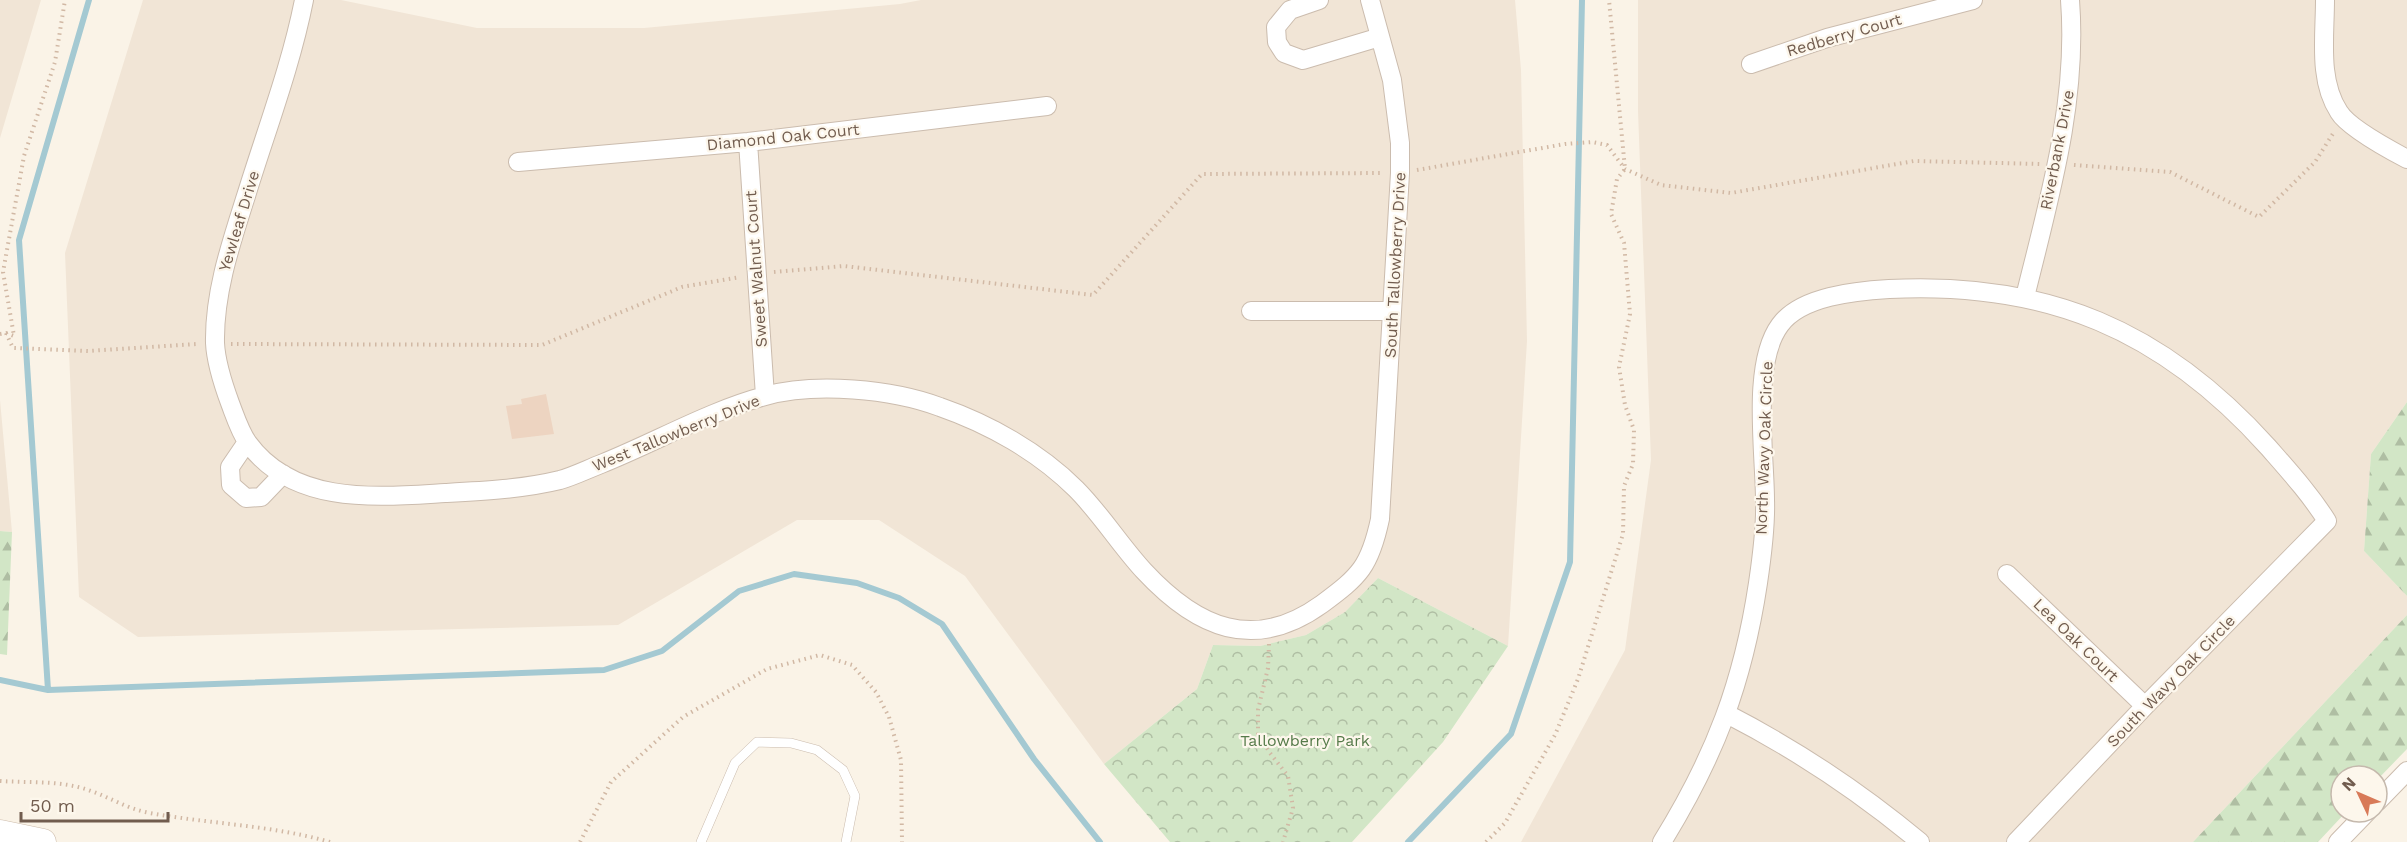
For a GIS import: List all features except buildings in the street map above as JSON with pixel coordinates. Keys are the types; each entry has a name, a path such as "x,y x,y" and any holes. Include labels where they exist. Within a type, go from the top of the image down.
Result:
{"main road":[{"path":"6,836 43,842"}],"street":[{"name":"Yewleaf Drive","path":"267,462 247,442 221,380 215,344 222,280 227,258 292,50 304,0"},
{"path":"1319,0 1290,10 1276,27 1277,42 1284,53 1302,60 1380,37"},
{"name":"South Tallowberry Drive","path":"1370,0 1392,80 1400,143 1380,519 1377,532"},
{"name":"Redberry Court","path":"1751,64 1827,38 1973,0"},
{"name":"Riverbank Drive","path":"2025,297 2057,164 2068,99 2072,23 2070,0"},
{"path":"2325,0 2325,80 2339,114 2361,131 2407,159"},
{"name":"Diamond Oak Court","path":"518,162 748,142 1047,106"},
{"name":"Sweet Walnut Court","path":"748,142 765,396"},
{"name":"North Wavy Oak Circle","path":"1662,842 1687,801 1727,714 1744,660 1758,582 1766,504 1763,383 1766,354 1780,325 1797,309 1827,298 1866,290 1912,288 1971,290 2025,297"},
{"name":"South Wavy Oak Circle","path":"2016,842 2145,706 2327,521 2311,496 2245,422 2180,366 2140,340 2103,322 2025,297"},
{"path":"1251,311 1392,311"},
{"name":"West Tallowberry Drive","path":"267,462 283,474 317,489 347,495 382,497 516,488 562,479 641,448 704,418 765,396 792,391 843,389 899,397 937,406 1004,436 1041,460 1076,489 1142,569 1169,596 1226,629 1270,628 1303,618 1352,582 1365,564 1375,544 1377,532"},
{"path":"247,442 230,467 231,485 246,498 261,497 283,474"},
{"name":"Lea Oak Court","path":"2007,574 2145,706"},
{"path":"1727,714 1783,743 1840,780 1920,842"},
{"path":"2389,790 2407,771"},
{"path":"2338,842 2355,824"}],"lane":[{"path":"701,842 735,764 757,742 791,743 817,750 843,770 855,796 846,842"}],"path":[{"path":"0,334 6,333 14,336 3,272 24,156 55,62 65,0"},
{"path":"1486,842 1505,823 1555,735 1581,669 1623,534 1624,486 1633,464 1634,430 1625,405 1619,367 1630,314 1624,243 1611,214 1617,179 1625,169 1609,0"},
{"path":"6,333 13,348 87,351 215,344 542,345 682,287 756,274 844,266 1093,294 1202,174 1400,173 1564,144 1592,142 1607,145 1625,169 1661,185 1731,193 1914,161 2057,164 2170,172 2259,217 2315,162 2332,138 2339,114"},
{"path":"1270,628 1268,668 1258,710 1258,734 1288,776 1293,808 1283,842"},
{"path":"0,781 52,783 90,790 122,806 148,813 299,833 330,842"}],"shaded area":[{"path":"0,0 41,0 0,138"},
{"path":"143,0 341,0 477,28 644,28 900,4 921,0 1515,0 1521,70 1527,341 1508,646 1378,578 1345,612 1306,635 1260,646 1213,645 1197,689 1104,764 965,576 879,520 797,520 618,625 138,637 79,597 65,253"},
{"path":"1638,0 2407,0 2407,402 2371,454 2364,551 2407,596 2407,615 2193,842 1521,842 1625,650 1651,460 1638,111"},
{"path":"0,400 12,532 0,531"}],"green space":[{"path":"2407,402 2407,596 2364,551 2371,454"},
{"path":"0,531 12,532 7,655 0,654"},
{"name":"Tallowberry Park","path":"1378,578 1508,646 1443,742 1352,842 1170,842 1104,764 1197,689 1213,645 1260,646 1306,635 1345,612"},
{"path":"2407,615 2407,749 2389,768 2389,764 2329,764 2329,824 2335,824 2318,842 2193,842"}],"waterway":[{"path":"48,690 19,240 89,0"},
{"path":"1408,842 1511,734 1570,562 1582,0"},
{"path":"0,680 48,690 604,670 662,651 739,591 794,574 857,583 899,598 942,624 1034,759 1100,842"}]}
